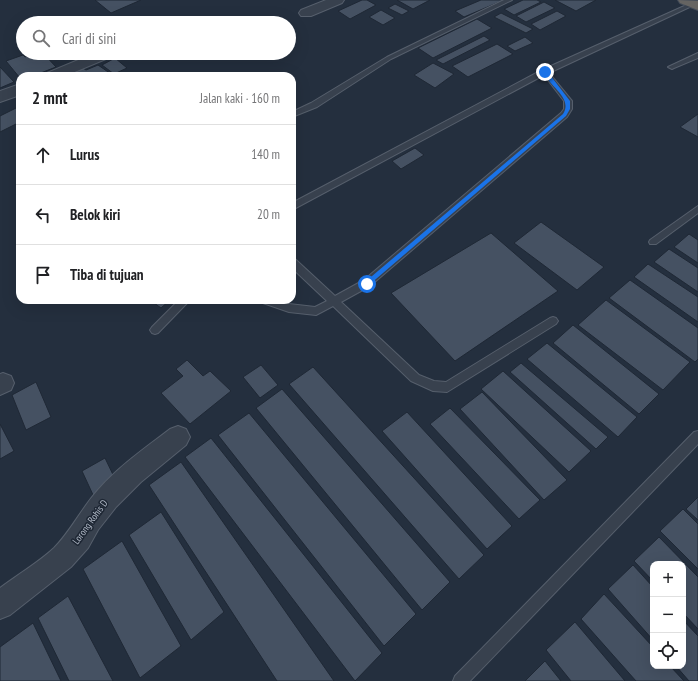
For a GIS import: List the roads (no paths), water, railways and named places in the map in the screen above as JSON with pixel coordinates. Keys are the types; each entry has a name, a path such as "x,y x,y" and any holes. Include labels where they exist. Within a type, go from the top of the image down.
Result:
{"street":[{"path":"306,13 337,0"},
{"path":"62,72 91,60"},
{"path":"0,97 16,91"},
{"name":"Lorong Rohis D","path":"0,605 62,558 79,539 89,521 107,498 132,474 178,437"}],"lane":[{"path":"296,113 314,105 389,58 508,0"},
{"path":"296,205 545,72 692,3"},
{"path":"672,67 698,55"},
{"path":"278,304 289,308 316,311 367,284 564,115 568,109 568,101 545,72"},
{"path":"653,242 698,209"},
{"path":"296,266 415,378 433,386 447,387 553,321"},
{"path":"155,330 181,304"},
{"path":"460,681 698,436"}]}
